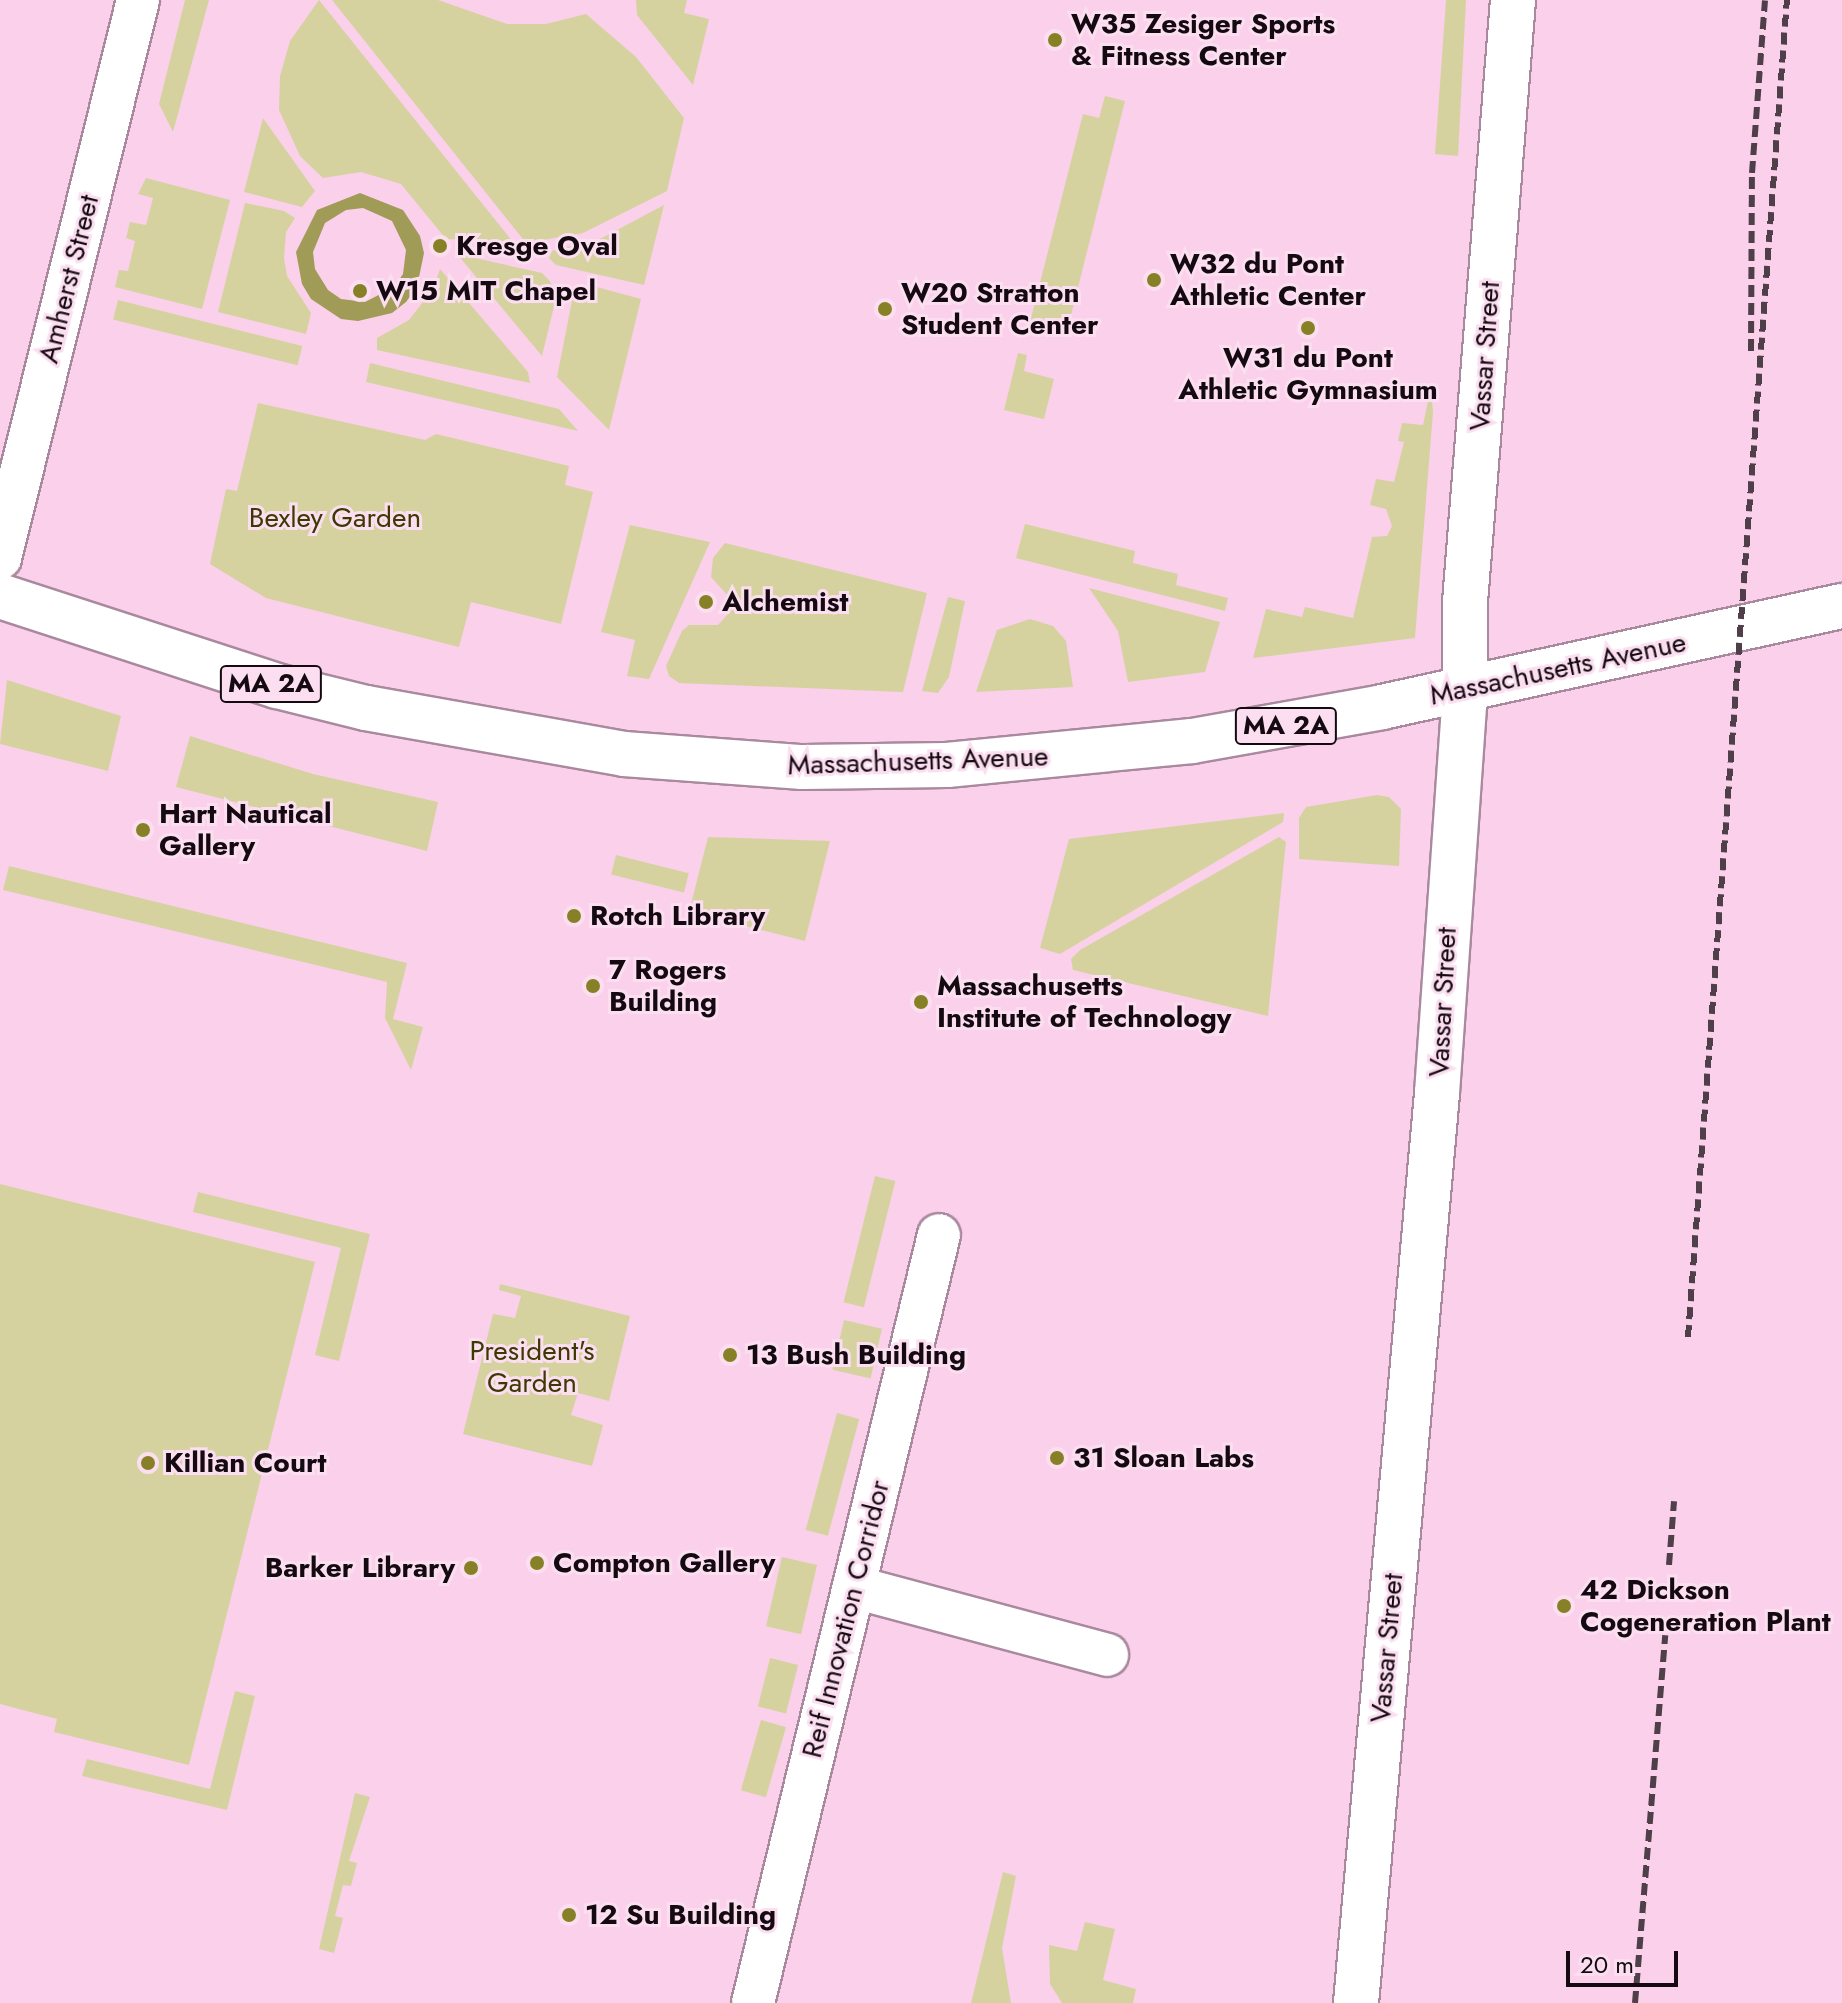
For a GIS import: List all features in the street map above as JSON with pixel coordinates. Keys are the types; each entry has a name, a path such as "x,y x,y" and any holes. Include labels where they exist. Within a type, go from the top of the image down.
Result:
{"main road":[{"name":"Vassar Street","path":"1356,2003 1436,1108 1465,690 1465,602 1513,0"},
{"name":"Massachusetts Avenue","path":"0,596 277,686 366,708 548,743 714,762 890,766 1052,757 1301,723 1465,690 1842,606"}],"street":[{"name":"Amherst Street","path":"0,558 138,0"},
{"name":"Reif Innovation Corridor","path":"753,2003 939,1235"},
{"path":"854,1587 1107,1655"}],"shaded area":[{"name":"Massachusetts Institute of Technology","path":"0,0 1842,0 1842,2003 0,2003"},
{"path":"360,193 403,210 420,236 424,253 417,287 406,302 392,313 358,321 341,319 311,299 302,284 296,252 317,210","holes":["363,208 392,221 406,250 403,274 394,287 365,302 341,299 328,290 315,269 313,252 325,223 346,210"]}],"green space":[{"path":"185,0 209,0 173,132 159,104"},
{"path":"319,0 513,242 446,239 401,184 361,172 323,178 300,156 279,110 280,76 290,41"},
{"path":"332,0 438,0 507,24 546,24 586,14 636,57 684,118 667,191 583,233 526,243"},
{"path":"636,0 687,0 684,13 709,19 693,85 637,15"},
{"path":"1446,0 1466,0 1458,156 1435,154"},
{"path":"1105,96 1125,101 1067,331 1030,322 1083,114 1099,118"},
{"path":"263,118 315,191 302,207 244,192"},
{"path":"146,178 230,200 202,309 115,287 119,270 128,271 135,241 126,238 130,222 146,225 153,198 138,194"},
{"path":"245,203 284,211 295,218 286,232 284,258 287,276 311,313 306,334 218,312"},
{"path":"664,205 644,285 556,265 549,258 552,251 602,238"},
{"path":"457,254 542,273 549,280 557,294 542,356"},
{"path":"440,269 528,372 530,383 377,350 377,338 409,320 433,289"},
{"path":"593,286 641,299 609,430 557,377 572,301 577,292"},
{"path":"118,300 302,346 298,365 113,319"},
{"path":"1018,353 1027,355 1024,371 1054,379 1044,419 1004,410"},
{"path":"370,363 559,409 578,431 366,382"},
{"path":"1428,401 1432,401 1433,412 1415,638 1253,658 1266,609 1302,617 1305,607 1353,618 1372,537 1387,536 1392,526 1386,509 1370,505 1376,479 1394,482 1404,442 1398,441 1402,423 1423,425"},
{"name":"Bexley Garden","path":"258,403 425,440 436,434 569,466 565,485 593,492 561,624 471,602 459,647 266,598 210,564 226,489 237,491"},
{"path":"1025,524 1135,551 1133,563 1178,574 1176,585 1228,598 1225,611 1016,558"},
{"path":"630,525 710,542 649,679 627,676 635,640 601,632"},
{"path":"725,543 927,593 903,692 679,683 669,676 666,666 682,631 689,625 718,625 729,613 729,597 711,577 713,558"},
{"path":"1089,588 1220,622 1205,672 1128,682 1118,631"},
{"path":"948,597 965,601 949,677 938,693 922,691"},
{"path":"1030,619 1053,626 1066,641 1073,687 976,692 997,630"},
{"path":"7,680 121,716 108,771 0,744"},
{"path":"190,736 313,774 438,802 427,851 176,787"},
{"path":"1377,795 1389,797 1401,809 1399,866 1299,859 1299,818 1306,807"},
{"path":"1284,813 1283,822 1060,954 1040,948 1069,839"},
{"path":"708,837 830,841 805,941 689,912"},
{"path":"1279,837 1286,842 1268,1016 1073,970 1071,959 1080,950"},
{"path":"616,855 689,873 684,893 611,874"},
{"path":"9,866 407,963 393,1019 423,1027 411,1070 385,1018 387,982 3,890"},
{"path":"875,1176 895,1181 864,1307 844,1302"},
{"name":"Killian Court","path":"0,1184 315,1262 189,1765 54,1732 57,1719 0,1704"},
{"path":"198,1192 370,1234 339,1361 315,1355 341,1248 193,1212"},
{"name":"President's Garden","path":"500,1284 630,1316 609,1401 578,1393 571,1415 603,1425 592,1466 463,1434 493,1314 515,1318 521,1296 499,1290"},
{"path":"844,1320 882,1329 871,1378 833,1370"},
{"path":"837,1413 859,1419 828,1536 806,1530"},
{"path":"782,1557 817,1565 801,1634 766,1626"},
{"path":"770,1658 798,1665 786,1714 758,1707"},
{"path":"235,1691 255,1696 227,1810 82,1776 87,1759 210,1789"},
{"path":"761,1720 786,1727 766,1797 741,1790"},
{"path":"355,1793 370,1797 349,1861 357,1863 351,1886 343,1885 335,1916 343,1918 334,1953 319,1949"},
{"path":"1003,1872 1016,1876 1002,1948 1011,2003 971,2003"},
{"path":"1085,1922 1115,1929 1103,1980 1136,1989 1133,2003 1062,2003 1050,1984 1049,1945 1077,1951"}],"railway":[{"path":"1751,351 1752,173 1765,0"},
{"path":"1688,1337 1787,0"},
{"path":"1669,1565 1674,1501"},
{"path":"1635,2003 1665,1635"}],"place":[{"name":"W35 Zesiger Sports & Fitness Center","path":"1055,40"},
{"name":"Kresge Oval","path":"440,246"},
{"name":"W32 du Pont Athletic Center","path":"1154,280"},
{"name":"W15 MIT Chapel","path":"360,291"},
{"name":"W20 Stratton Student Center","path":"885,309"},
{"name":"W31 du Pont Athletic Gymnasium","path":"1308,328"},
{"name":"Alchemist","path":"706,602"},
{"name":"Hart Nautical Gallery","path":"143,830"},
{"name":"Rotch Library","path":"574,916"},
{"name":"7 Rogers Building","path":"593,986"},
{"name":"Massachusetts Institute of Technology","path":"921,1002"},
{"name":"13 Bush Building","path":"730,1355"},
{"name":"31 Sloan Labs","path":"1057,1458"},
{"name":"Killian Court","path":"148,1463"},
{"name":"Compton Gallery","path":"537,1563"},
{"name":"Barker Library","path":"471,1568"},
{"name":"42 Dickson Cogeneration Plant","path":"1564,1606"},
{"name":"12 Su Building","path":"569,1915"}]}
